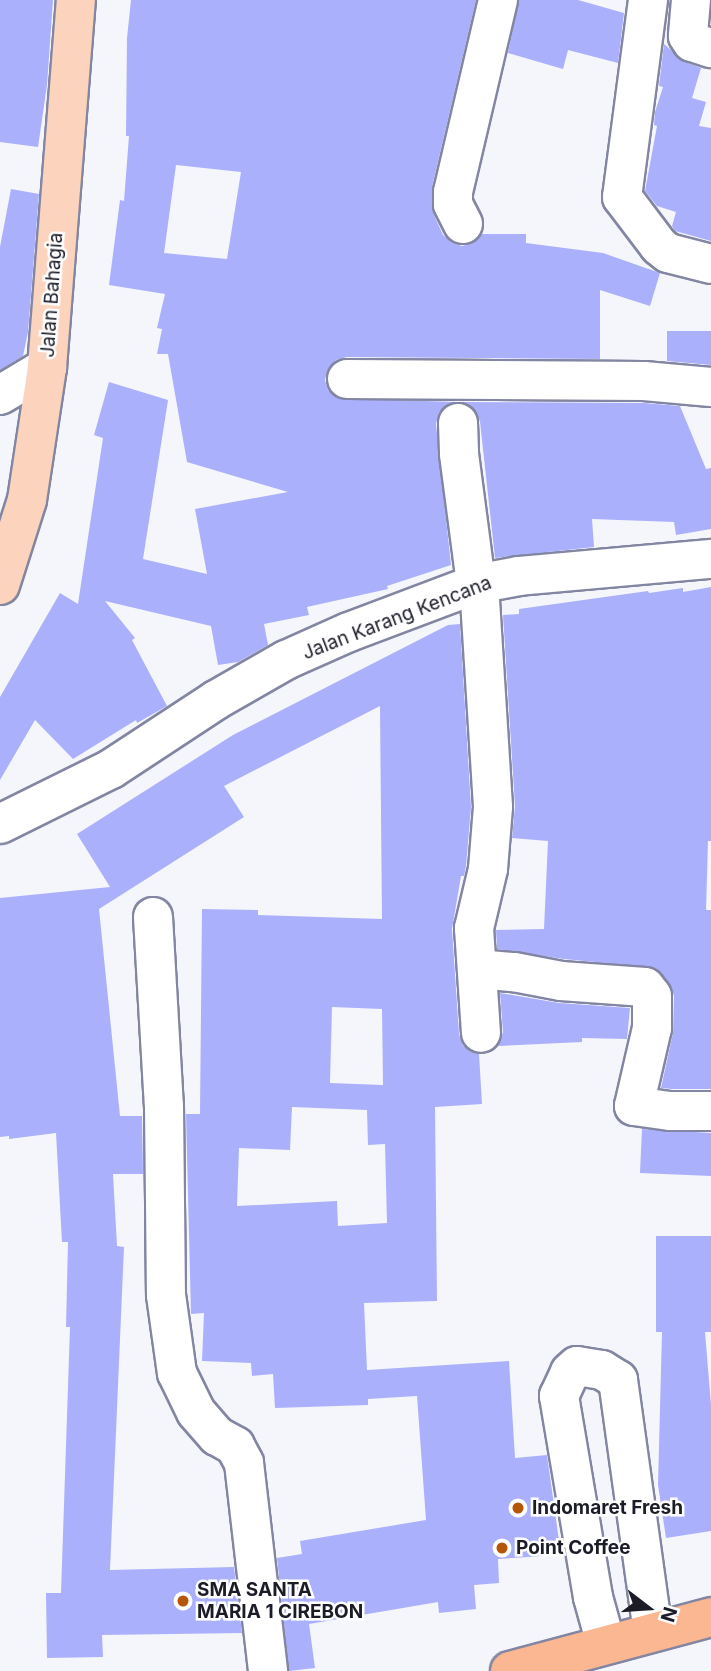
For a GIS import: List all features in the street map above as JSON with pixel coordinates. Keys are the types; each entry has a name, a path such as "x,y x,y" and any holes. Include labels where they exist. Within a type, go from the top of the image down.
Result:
{"highway":[{"path":"525,1669 606,1644 711,1617"}],"main road":[{"name":"Jalan Bahagia","path":"0,585 27,500 47,368 76,0"}],"street":[{"path":"463,224 453,204 453,192 498,0"},
{"path":"648,0 622,197 659,246 668,253 711,264"},
{"path":"691,0 688,36 692,42 711,48"},
{"path":"0,395 47,368"},
{"path":"347,379 644,381 711,387"},
{"path":"458,423 458,454 477,584 493,807 488,869 474,928 473,949 481,1033"},
{"name":"Jalan Karang Kencana","path":"0,824 111,769 216,700 286,660 349,632 477,584 519,576 711,559"},
{"path":"153,917 164,1106 166,1295 177,1373 196,1412 217,1436 235,1446 244,1463 268,1671"},
{"path":"477,969 568,982 645,987 651,993 652,1028 635,1106 670,1111 711,1111"},
{"path":"606,1644 593,1597 559,1396 570,1371 577,1366 596,1367 618,1380 653,1632"}],"building":[{"path":"0,0 53,0 47,85 38,147 0,142"},
{"path":"131,0 476,0 432,187 433,213 443,235 452,243 462,246 473,243 482,234 526,234 526,243 603,253 660,273 650,306 600,290 600,359 347,357 336,360 328,369 325,380 328,390 337,398 455,402 439,412 436,424 451,565 387,586 388,589 307,607 309,615 264,624 268,645 238,662 218,665 211,626 105,601 135,638 132,640 167,706 137,723 136,720 73,759 35,720 0,780 0,697 60,593 78,604 103,438 94,435 109,382 168,400 143,559 207,574 195,509 288,492 187,462 168,354 157,354 162,329 157,328 165,294 109,285 120,200 124,201 129,136 126,136 127,38","holes":["176,165 241,172 227,259 164,253"]},
{"path":"519,0 578,0 624,13 618,63 568,50 563,69 508,53"},
{"path":"664,44 685,62 701,68 692,98 706,102 699,126 711,128 711,241 675,231 672,226 676,212 657,206 645,191 657,126 654,125 655,112 663,87 659,86"},
{"path":"11,189 39,194 28,332 23,356 0,370 0,247"},
{"path":"667,331 711,331 711,365 667,361"},
{"path":"460,402 643,403 680,406 706,469 711,468 711,529 676,535 674,522 592,519 594,547 495,558 480,422 476,411"},
{"path":"711,587 711,841 708,841 706,910 711,910 711,1089 672,1089 661,1088 673,1033 674,996 669,983 656,968 497,949 496,930 544,929 548,841 512,838 515,806 503,615 519,614 519,609 648,591 683,588 683,592"},
{"path":"460,624 471,807 466,866 464,876 461,876 452,929 459,1034 463,1046 479,1054 482,1104 435,1107 437,1301 364,1303 367,1370 509,1361 515,1458 547,1455 561,1555 498,1559 499,1583 474,1585 476,1609 439,1613 438,1602 309,1624 315,1668 289,1671 277,1558 302,1554 300,1541 426,1520 417,1396 368,1399 368,1405 275,1408 273,1374 252,1376 251,1363 202,1361 204,1313 191,1314 186,1114 200,1114 202,909 258,910 258,915 382,919 380,706 224,786 244,817 99,909 120,1116 142,1116 143,1174 113,1174 117,1246 124,1247 110,1570 234,1567 242,1633 102,1635 103,1657 47,1658 46,1593 61,1593 70,1327 66,1327 68,1242 62,1242 56,1133 9,1139 9,1136 0,1137 0,898 110,887 77,834 233,735 448,625","holes":["332,1007 382,1009 383,1085 330,1083","292,1107 367,1110 368,1145 385,1144 387,1223 338,1226 337,1201 237,1206 239,1148 290,1150"]},
{"path":"500,993 559,1003 630,1008 627,1039 582,1038 582,1042 498,1046 503,1032"},
{"path":"642,1129 711,1133 711,1176 640,1173"},
{"path":"656,1236 711,1236 711,1332 705,1332 711,1405 711,1531 666,1538 658,1485 662,1332 656,1332"}],"place":[{"name":"Indomaret Fresh","path":"518,1508"},
{"name":"Point Coffee","path":"502,1548"},
{"name":"SMA SANTA MARIA 1 CIREBON","path":"183,1601"}]}
